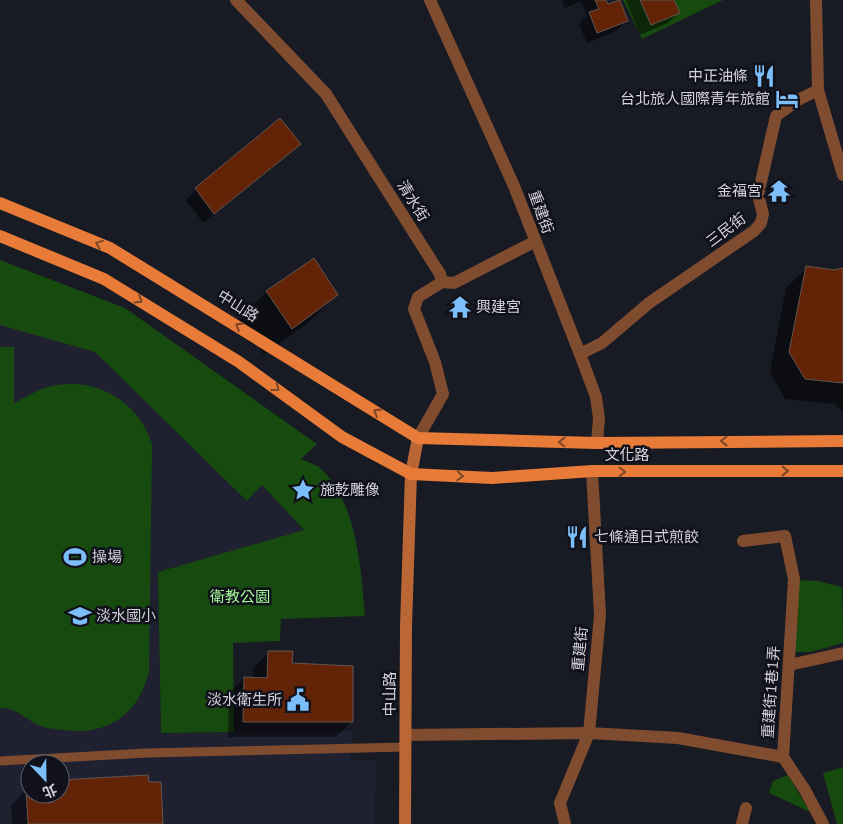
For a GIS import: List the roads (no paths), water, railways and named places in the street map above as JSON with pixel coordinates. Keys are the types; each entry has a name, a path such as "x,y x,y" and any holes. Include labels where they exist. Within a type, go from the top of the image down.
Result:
{"main road":[{"name":"中山路","path":"0,203 110,248 418,438 412,474 406,626 405,824"},
{"path":"0,236 104,279 239,362 342,437 412,474"},
{"name":"文化路","path":"418,438 597,443 843,441"},
{"name":"文化路","path":"412,474 492,478 592,471 843,471"}],"street":[{"name":"清水街","path":"236,0 326,94 440,274 442,282"},
{"name":"重建街","path":"430,0 514,186 534,242 580,354 596,397 599,418 597,443"},
{"path":"817,1 818,90 843,175"},
{"name":"三民街","path":"580,354 602,343 649,303 754,232 761,223 764,214 758,195 776,116 798,100 818,90"},
{"path":"418,438 444,394 435,362 414,309 418,297 442,282 454,283 534,242"},
{"name":"重建街","path":"565,824 560,803 589,733 600,615 592,471"},
{"name":"重建街1巷1弄","path":"406,741 589,733 678,738 783,757 794,579 785,536 743,541"},
{"path":"789,665 843,653"},
{"path":"783,757 805,790 823,824"},
{"path":"742,824 746,808"}],"lane":[{"path":"0,761 406,741"}],"place":[{"name":"中正油條","path":"764,76"},
{"name":"台北旅人國際青年旅館","path":"787,99"},
{"name":"金福宮","path":"779,191"},
{"name":"興建宮","path":"460,307"},
{"name":"施乾雕像","path":"303,490"},
{"name":"七條通日式煎餃","path":"577,537"},
{"name":"操場","path":"75,557"},
{"name":"淡水國小","path":"80,616"},
{"name":"淡水衛生所","path":"298,700"}],"park label":[{"name":"衛教公園","path":"240,597"}]}
